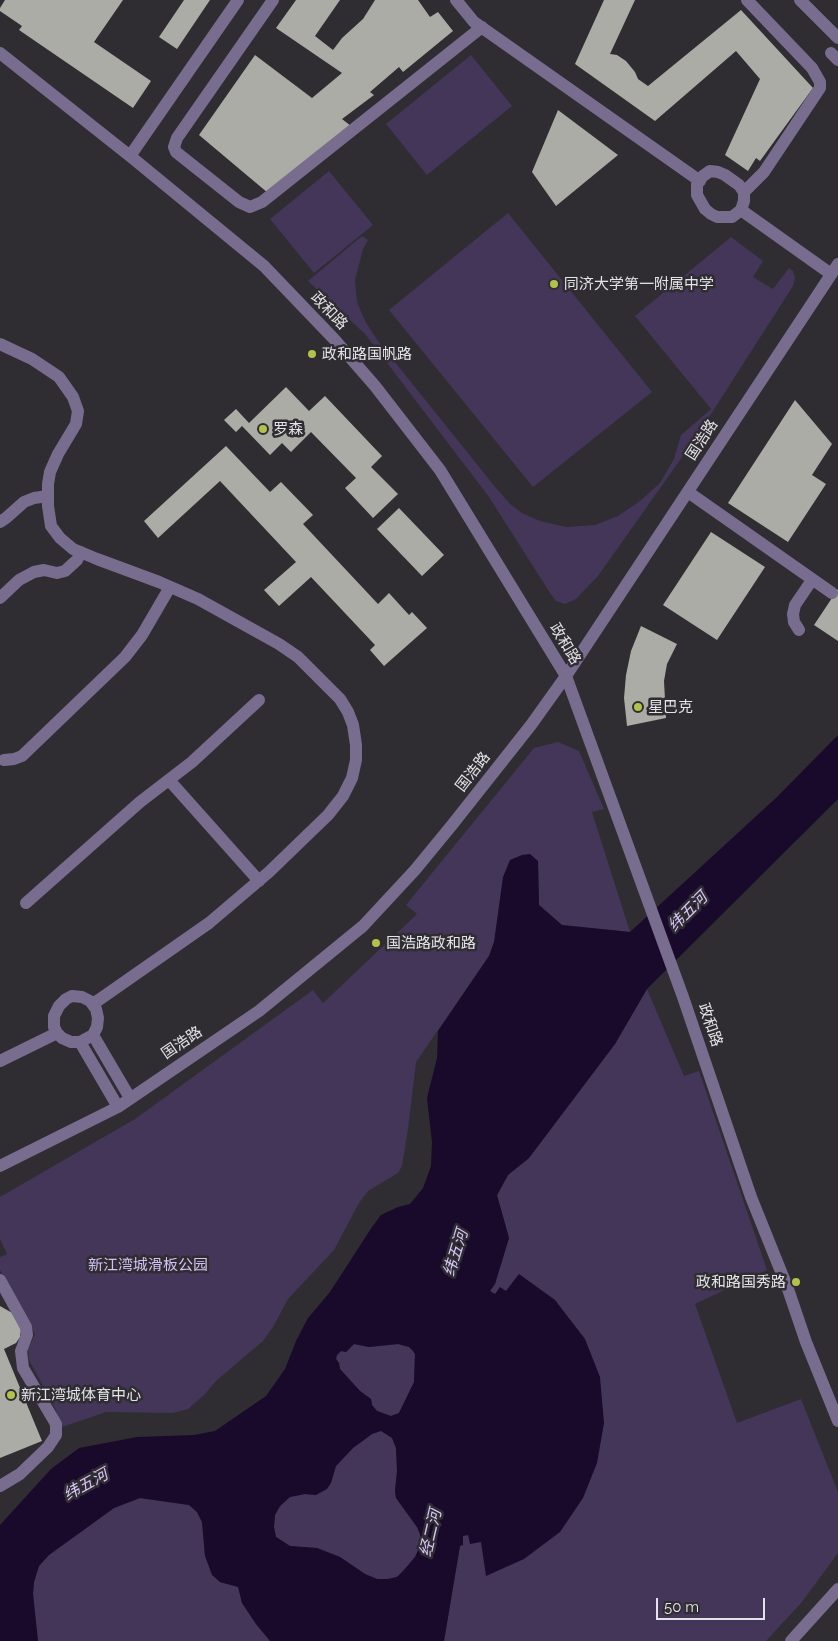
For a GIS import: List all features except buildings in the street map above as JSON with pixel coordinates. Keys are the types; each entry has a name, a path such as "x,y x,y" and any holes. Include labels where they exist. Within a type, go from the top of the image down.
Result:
{"street":[{"path":"130,156 238,0"},
{"path":"273,0 177,138 174,147 176,152 239,202 250,207 262,202 482,27"},
{"path":"456,0 474,22 700,181"},
{"path":"744,192 764,172 820,88 820,82 812,68 747,0"},
{"path":"800,0 838,38"},
{"name":"政和路","path":"0,53 264,266 334,339 375,386 440,470 566,676 681,991 751,1197 838,1421"},
{"path":"710,171 718,172 739,185 744,192 741,210 732,217 717,217 705,209 697,195 697,184 710,171"},
{"path":"741,210 835,269"},
{"name":"国浩路","path":"0,1166 118,1106 259,1011 363,926 415,870 452,825 566,676 835,269"},
{"path":"0,344 32,359 59,377 73,397 78,411 76,424 58,454 50,472 48,506 52,526 60,538 73,549 198,599 279,644 298,657 340,699 353,725 356,745 356,760 352,778 343,796 328,815 259,881 194,934 93,1004"},
{"path":"688,492 832,593"},
{"path":"0,522 24,502 48,496"},
{"path":"0,598 19,580 34,572 44,570 65,571 77,560 81,552"},
{"path":"799,630 794,622 795,605 812,580"},
{"path":"4,760 14,760 22,756 125,657 142,635 170,587"},
{"path":"26,903 140,802 192,762 258,700"},
{"path":"169,780 259,881"},
{"path":"82,996 93,1004 98,1018 97,1027 93,1035 80,1042 71,1042 62,1038 57,1033 54,1027 54,1016 66,998 82,996"},
{"path":"0,1061 57,1033"},
{"path":"93,1035 130,1098"},
{"path":"80,1042 118,1106"},
{"path":"0,1280 26,1327 27,1335 22,1351 23,1368 56,1424 56,1435 48,1447 20,1474 0,1486"},
{"path":"791,1641 838,1589"},
{"path":"812,1617 838,1601"}],"green space":[{"path":"471,55 512,106 427,175 386,124"},
{"path":"329,171 373,225 314,273 270,219"},
{"path":"508,213 652,392 533,487 389,310"},
{"path":"362,236 368,240 363,249 355,280 357,302 365,321 378,341 510,504 522,513 540,521 566,527 595,525 618,516 640,501 660,483 674,459 681,435 711,409 635,316 731,237 763,261 753,277 773,289 789,268 793,271 795,278 793,286 697,436 598,576 576,599 565,604 556,601 550,593 489,497 365,334 308,281"},
{"name":"新江湾城滑板公园","path":"558,742 579,751 604,809 592,812 630,932 562,925 539,905 538,861 494,942 489,956 416,1062 402,1166 398,1173 368,1191 359,1203 334,1250 288,1299 263,1341 217,1380 188,1409 173,1413 106,1412 62,1427 55,1408 29,1360 28,1349 35,1334 0,1270 0,1257 7,1254 0,1239 0,1197 135,1119 313,990 323,1003 417,914 406,905 534,748"},
{"path":"647,989 684,1076 699,1071 767,1270 695,1304 737,1423 801,1399 838,1492 838,1553 802,1602 766,1641 444,1641 460,1546 463,1536 468,1535 519,1274 506,1291 495,1295 490,1291 495,1284 509,1238 497,1196 508,1175 529,1158 615,1044"},
{"path":"354,1344 369,1347 398,1344 409,1347 415,1354 414,1383 399,1413 391,1416 377,1411 372,1405 371,1399 360,1391 340,1369 336,1359 337,1355 341,1351 346,1352"},
{"path":"381,1430 392,1438 396,1448 396,1498 420,1534 420,1546 415,1557 404,1570 397,1577 377,1579 365,1574 340,1557 317,1548 290,1546 276,1537 274,1527 275,1515 280,1506 290,1497 305,1494 316,1495 334,1472 336,1466 353,1448 372,1434"},
{"path":"140,1498 189,1505 197,1512 202,1522 205,1556 220,1582 239,1587 242,1603 270,1641 38,1641 33,1594 34,1582 39,1566 49,1555 114,1508"}],"water":[{"path":"838,735 838,799 647,989 615,1044 529,1158 508,1175 497,1195 509,1238 495,1284 490,1291 495,1294 500,1287 506,1291 519,1274 555,1300 585,1339 600,1377 604,1423 597,1463 583,1498 560,1532 524,1559 486,1576 481,1542 470,1544 468,1535 463,1536 463,1545 460,1546 444,1641 270,1641 242,1603 238,1587 220,1582 212,1575 205,1556 202,1522 197,1512 189,1505 140,1498 114,1508 49,1555 39,1566 34,1582 33,1594 38,1641 0,1641 0,1525 51,1469 79,1448 137,1437 194,1435 215,1431 266,1396 285,1369 308,1318 330,1292 381,1215 410,1204 423,1188 431,1166 432,1142 427,1098 437,1058 438,1031 489,956 494,942 503,877 510,860 530,854 538,861 539,905 562,925 630,932 777,797","holes":["354,1344 369,1347 398,1344 409,1347 415,1354 414,1382 399,1413 391,1416 377,1411 372,1405 371,1399 360,1391 340,1369 336,1359 337,1355 341,1351 346,1352","381,1431 392,1438 396,1448 396,1498 420,1534 420,1546 415,1557 404,1570 397,1577 377,1579 365,1574 340,1557 317,1548 290,1546 276,1537 274,1527 275,1515 280,1506 290,1497 305,1494 316,1495 327,1489 331,1483 336,1466 353,1448 372,1434"]}],"place":[{"name":"同济大学第一附属中学","path":"554,284"},
{"name":"政和路国帆路","path":"312,354"},
{"name":"罗森","path":"263,429"},
{"name":"星巴克","path":"638,707"},
{"name":"国浩路政和路","path":"376,943"},
{"name":"政和路国秀路","path":"796,1282"},
{"name":"新江湾城体育中心","path":"11,1395"}],"water label":[{"name":"纬五河","path":"688,912"},
{"name":"纬五河","path":"456,1253"},
{"name":"纬五河","path":"86,1485"},
{"name":"经二河","path":"431,1533"}]}
